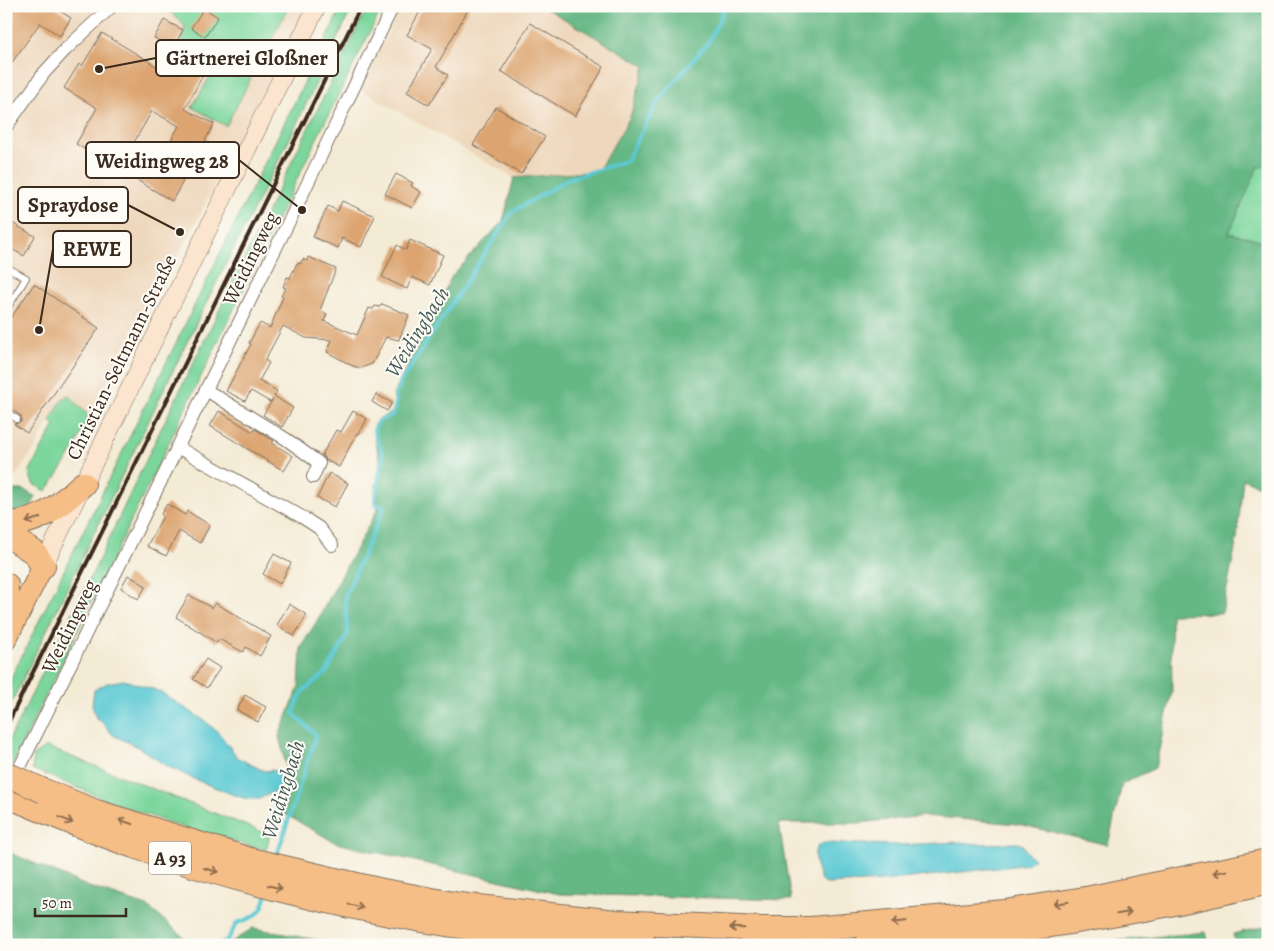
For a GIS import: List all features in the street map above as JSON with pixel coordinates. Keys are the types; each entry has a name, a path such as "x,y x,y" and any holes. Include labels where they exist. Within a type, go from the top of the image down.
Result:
{"highway":[{"path":"6,524 23,523 40,518 54,509 83,484"},
{"path":"6,534 35,553 42,566 30,566 6,552"},
{"path":"6,584 6,608"},
{"name":"A 93","path":"6,774 39,799"},
{"name":"A 93","path":"6,795 39,799 104,815 246,870 311,885 416,918 550,937 645,945"},
{"name":"A 93","path":"311,885 378,890 459,905 616,922 811,929 1005,912 1091,898 1268,861"},
{"path":"867,945 917,942 1037,927 1202,898 1268,882"}],"main road":[{"name":"Christian-Seltmann-Straße","path":"42,566 317,6"},
{"path":"6,640 42,566"}],"street":[{"path":"6,128 44,73 65,50 112,6"},
{"name":"Weidingweg","path":"6,795 302,195 393,6"},
{"path":"206,390 286,439 319,463 313,477"},
{"path":"177,447 302,517 319,528 332,545"}],"lane":[{"path":"6,267 26,278 6,310"},
{"path":"6,412 17,419"}],"shaded area":[{"path":"6,6 308,6 182,249 129,340 95,405 88,415 68,395 62,400 36,446 6,490"},
{"path":"401,6 542,6 645,66 630,117 598,171 514,178 361,90"}],"green space":[{"path":"164,6 289,6 226,126 192,107 213,72 179,53 185,26"},
{"path":"342,6 353,6 6,714 6,688"},
{"path":"368,6 383,6 6,778 6,746 96,566"},
{"path":"542,6 1268,6 1268,166 1258,167 1229,233 1268,242 1268,490 1243,479 1237,539 1222,613 1171,614 1172,691 1155,768 1122,784 1108,845 1018,824 925,816 858,823 779,823 791,900 559,894 336,843 283,813 290,783 279,736 299,687 301,647 377,510 380,460 373,430 377,420 392,413 395,403 393,395 452,276 503,221 514,178 598,171 630,117 645,66"},
{"path":"1258,166 1268,166 1268,242 1229,233"},
{"path":"68,395 88,415 70,455 46,491 33,484 29,472 55,425 50,421 62,400"},
{"path":"6,490 24,490 36,497 29,510 16,514 6,509"},
{"path":"47,747 270,835 266,850 193,831 122,806 32,769 34,755"},
{"path":"6,851 89,887 147,906 190,942 208,945 6,945"},
{"path":"1268,926 1268,945 1236,945 1233,934"},
{"path":"253,928 339,944 343,945 227,945"},
{"path":"1206,932 1209,945 1071,945"}],"water":[{"path":"124,680 159,691 205,721 219,733 238,758 264,771 274,770 286,782 280,789 259,799 247,799 194,779 165,765 138,747 113,735 96,718 92,705 94,690 107,683"},
{"path":"960,842 979,844 1018,843 1023,845 1028,854 1034,859 1027,864 1014,866 884,881 827,884 820,879 815,859 815,850 824,843 898,845"}],"building":[{"path":"6,6 52,6 71,18 60,36 40,23 6,71"},
{"path":"423,6 470,6 436,67 448,75 429,105 407,92 432,49 407,35"},
{"path":"204,8 218,17 205,37 191,28"},
{"path":"164,20 183,30 173,48 154,38"},
{"path":"530,23 604,67 575,116 501,71"},
{"path":"102,33 163,70 172,55 204,73 185,109 214,124 205,141 211,144 202,160 170,142 179,126 152,111 133,144 186,176 172,201 76,144 97,108 64,88 79,64 82,66"},
{"path":"496,107 545,137 521,174 473,145"},
{"path":"396,174 413,183 411,186 421,192 412,208 385,194"},
{"path":"342,201 375,216 361,247 342,238 338,248 313,237 328,206 338,211"},
{"path":"12,223 35,236 24,256 6,246 6,233"},
{"path":"410,240 443,255 430,285 412,277 407,289 382,277 397,245 406,250"},
{"path":"308,257 336,269 320,310 327,314 324,321 357,335 369,308 380,307 382,304 409,315 399,340 386,337 372,364 361,368 353,366 327,352 332,340 306,338 283,326 265,360 269,363 259,381 277,391 274,396 293,408 282,427 263,415 273,399 270,402 251,391 245,401 226,391 260,323 270,328 283,297 281,296 286,288 283,287 287,277 290,278 297,263 300,264 303,259 307,261"},
{"path":"34,284 99,328 27,433 14,424 21,422 21,416 6,405 6,325"},
{"path":"376,394 392,403 387,411 372,402"},
{"path":"219,411 253,432 255,429 274,441 272,443 293,456 284,471 210,426"},
{"path":"353,411 367,419 359,434 357,433 339,467 326,460 322,455 336,430 341,432"},
{"path":"329,473 348,483 335,507 317,498"},
{"path":"167,504 185,515 187,511 210,525 200,543 179,531 166,556 147,546 163,516 161,514"},
{"path":"274,554 291,563 280,584 263,574"},
{"path":"128,575 146,586 138,599 121,588"},
{"path":"189,595 212,608 215,603 271,636 260,656 246,647 243,652 219,639 217,643 176,617"},
{"path":"289,604 307,615 294,636 277,625"},
{"path":"206,659 220,668 207,688 193,679"},
{"path":"245,695 266,707 258,722 237,710"}],"waterway":[{"name":"Weidingbach","path":"276,858 316,735 293,713 303,691 326,673 348,634 345,596 384,508 381,505 376,505 375,499 383,455 374,431 378,421 393,415 396,403 395,395 402,380 512,212 568,179 626,161 659,100 709,41 726,6"},
{"name":"Weidingbach","path":"219,945 228,939 237,923 257,914 263,906 267,894"}],"railway":[{"path":"6,727 361,6"}],"place":[{"name":"Gärtnerei Gloßner","path":"99,69"},
{"name":"Weidingweg 28","path":"302,210"},
{"name":"Spraydose","path":"180,232"},
{"name":"REWE","path":"39,330"}]}
